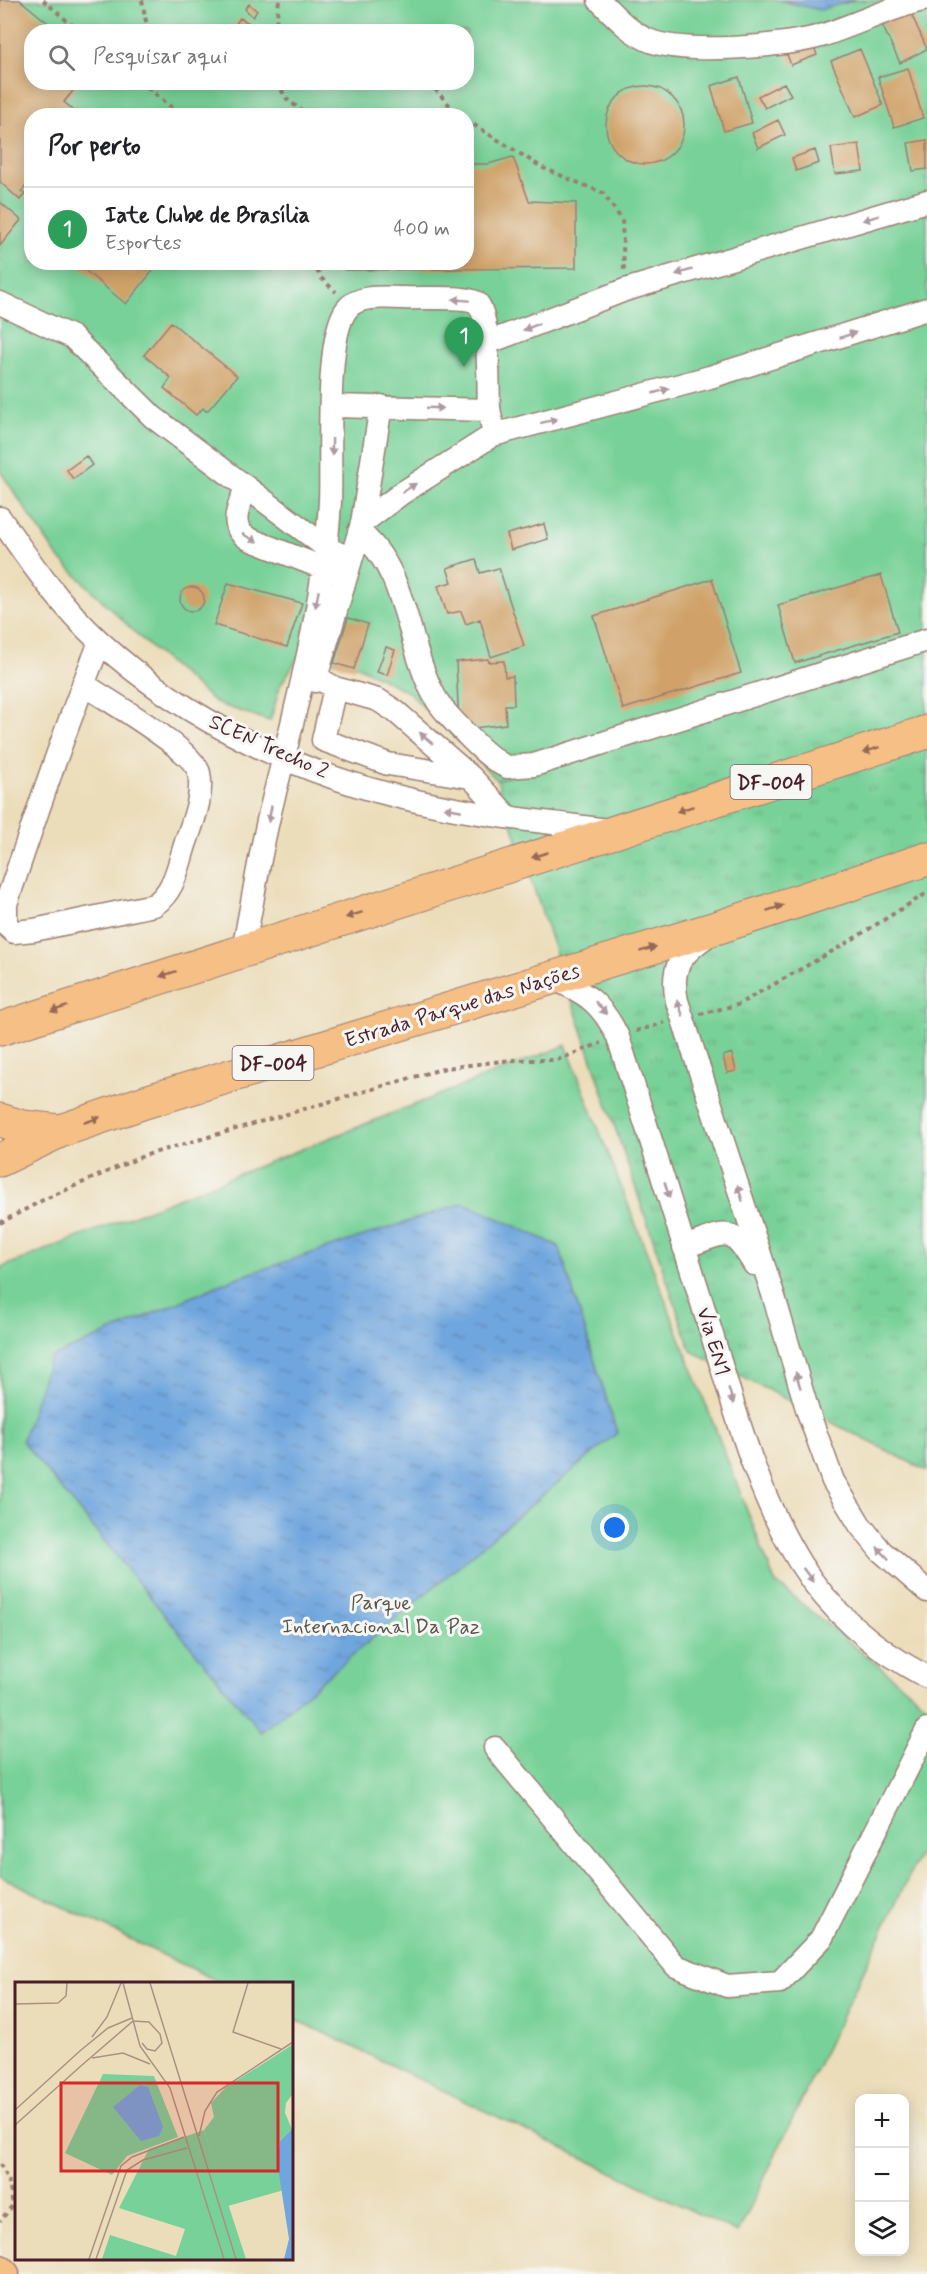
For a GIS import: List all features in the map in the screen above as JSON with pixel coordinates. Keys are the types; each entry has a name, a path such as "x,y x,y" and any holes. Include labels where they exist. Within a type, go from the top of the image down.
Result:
{"highway":[{"name":"DF-004","path":"3,1029 927,732"},
{"name":"Estrada Parque das Nações","path":"0,1161 60,1131 145,1102 719,927 927,859"},
{"path":"0,1120 60,1131"}],"main road":[{"path":"0,2269 5,2274"}],"street":[{"path":"599,0 622,23 647,40 718,47 765,47 799,42 923,0"},
{"path":"487,343 625,290 927,201"},
{"path":"243,950 272,802 285,758 325,558 336,334 342,315 350,305 360,300 380,298 473,301 481,308 487,343 489,410 493,435"},
{"path":"0,303 72,337 153,417 246,488 325,558"},
{"path":"360,528 402,493 493,435 710,377 927,309"},
{"path":"333,406 489,410"},
{"path":"381,406 360,528 348,568 325,683 323,740 388,764 471,777"},
{"path":"246,488 236,520 239,532 249,539 325,558 348,568"},
{"name":"SCEN Trecho 2","path":"0,518 29,561 75,617 100,642 161,690 198,714 285,758 371,789 418,801 508,817 615,831"},
{"path":"360,528 386,562 415,647 437,702 472,739 507,767 534,765 927,640"},
{"path":"83,684 168,741 196,765 200,783 196,811 168,893 154,905 34,930 14,932 6,925 4,914 6,904 83,684 100,642"},
{"path":"285,758 325,683"},
{"path":"325,683 387,705 471,777 508,817"},
{"path":"719,927 694,945 678,962 675,992 683,1018 772,1293 808,1413 833,1481 881,1551 927,1591"},
{"name":"Via EN1","path":"552,978 575,988 598,1004 618,1036 747,1446 781,1530 801,1564 842,1617 898,1661 927,1677"},
{"path":"684,1247 725,1234 733,1236 740,1240 772,1293"},
{"path":"495,1748 676,1966 727,1986 780,1982 821,1939 927,1730"}],"path":[{"path":"43,0 71,24"},
{"path":"142,0 146,24"},
{"path":"276,24 279,0"},
{"path":"151,90 172,108"},
{"path":"282,90 286,98 298,108"},
{"path":"436,90 452,108"},
{"path":"474,125 543,168 603,193 622,220 625,290"},
{"path":"317,270 321,278 350,305"},
{"path":"0,1223 43,1200 143,1155 445,1068 511,1060 557,1060 618,1036 738,1005 840,947 927,893"},
{"path":"0,2164 9,2183 13,2205 0,2220"}],"green space":[{"path":"0,0 780,0 798,5 817,6 836,5 854,0 927,0 927,641 497,780 410,693 358,666 301,653 280,686 270,721 216,703 149,646 57,556 0,471"},
{"path":"927,641 927,1471 691,1351 497,780"},
{"name":"Parque Internacional Da Paz","path":"566,1045 775,1582 927,1705 927,1838 738,2233 292,2017 292,1982 219,1982 0,1876 0,1268"}],"water":[{"path":"780,0 854,0 820,10"},
{"path":"464,1203 559,1246 617,1433 261,1732 22,1441 50,1358 233,1279"}],"building":[{"path":"0,0 20,0 49,24 24,24 24,90 74,90 64,102 71,108 24,108 24,188 21,192 24,195 20,200 0,182"},
{"path":"905,0 927,49 900,63 876,12"},
{"path":"249,4 257,11 253,17 245,9"},
{"path":"240,18 251,24 236,24"},
{"path":"812,42 817,55 791,65 786,52"},
{"path":"860,49 883,105 855,117 831,61"},
{"path":"908,68 923,118 894,127 878,77"},
{"path":"739,77 752,123 724,131 711,86"},
{"path":"784,83 791,95 765,108 758,96"},
{"path":"637,86 653,86 667,92 678,103 684,117 684,133 678,147 667,158 653,164 637,164 623,158 612,147 606,133 606,117 612,103 623,92"},
{"path":"778,120 785,135 758,148 752,133"},
{"path":"927,140 927,169 913,171 908,143"},
{"path":"859,144 863,171 835,174 831,148"},
{"path":"815,150 819,163 796,171 792,158"},
{"path":"513,157 529,201 576,203 576,268 474,269 474,164 488,164"},
{"path":"0,202 21,220 0,246"},
{"path":"85,270 154,270 126,304"},
{"path":"171,322 237,376 209,409 206,411 203,408 196,415 164,388 171,378 144,355"},
{"path":"86,456 92,465 73,479 67,470"},
{"path":"544,524 548,539 511,550 507,534"},
{"path":"476,559 480,573 499,568 524,646 491,657 480,619 466,624 461,611 447,614 438,586 452,582 447,568"},
{"path":"881,575 898,632 795,663 778,605"},
{"path":"712,579 741,673 623,709 594,616"},
{"path":"228,583 302,603 287,647 214,625"},
{"path":"192,587 197,588 203,594 203,604 197,610 192,611 187,610 181,604 180,599 181,594 187,588"},
{"path":"348,618 368,624 354,669 334,663"},
{"path":"386,647 395,650 387,675 377,672"},
{"path":"488,659 489,662 504,661 505,677 513,676 514,705 505,705 506,724 474,728 474,725 459,726 456,662"},
{"path":"732,1053 736,1071 727,1073 723,1056"}],"place":[{"name":"Iate Clube de Brasília","path":"464,367"}]}
